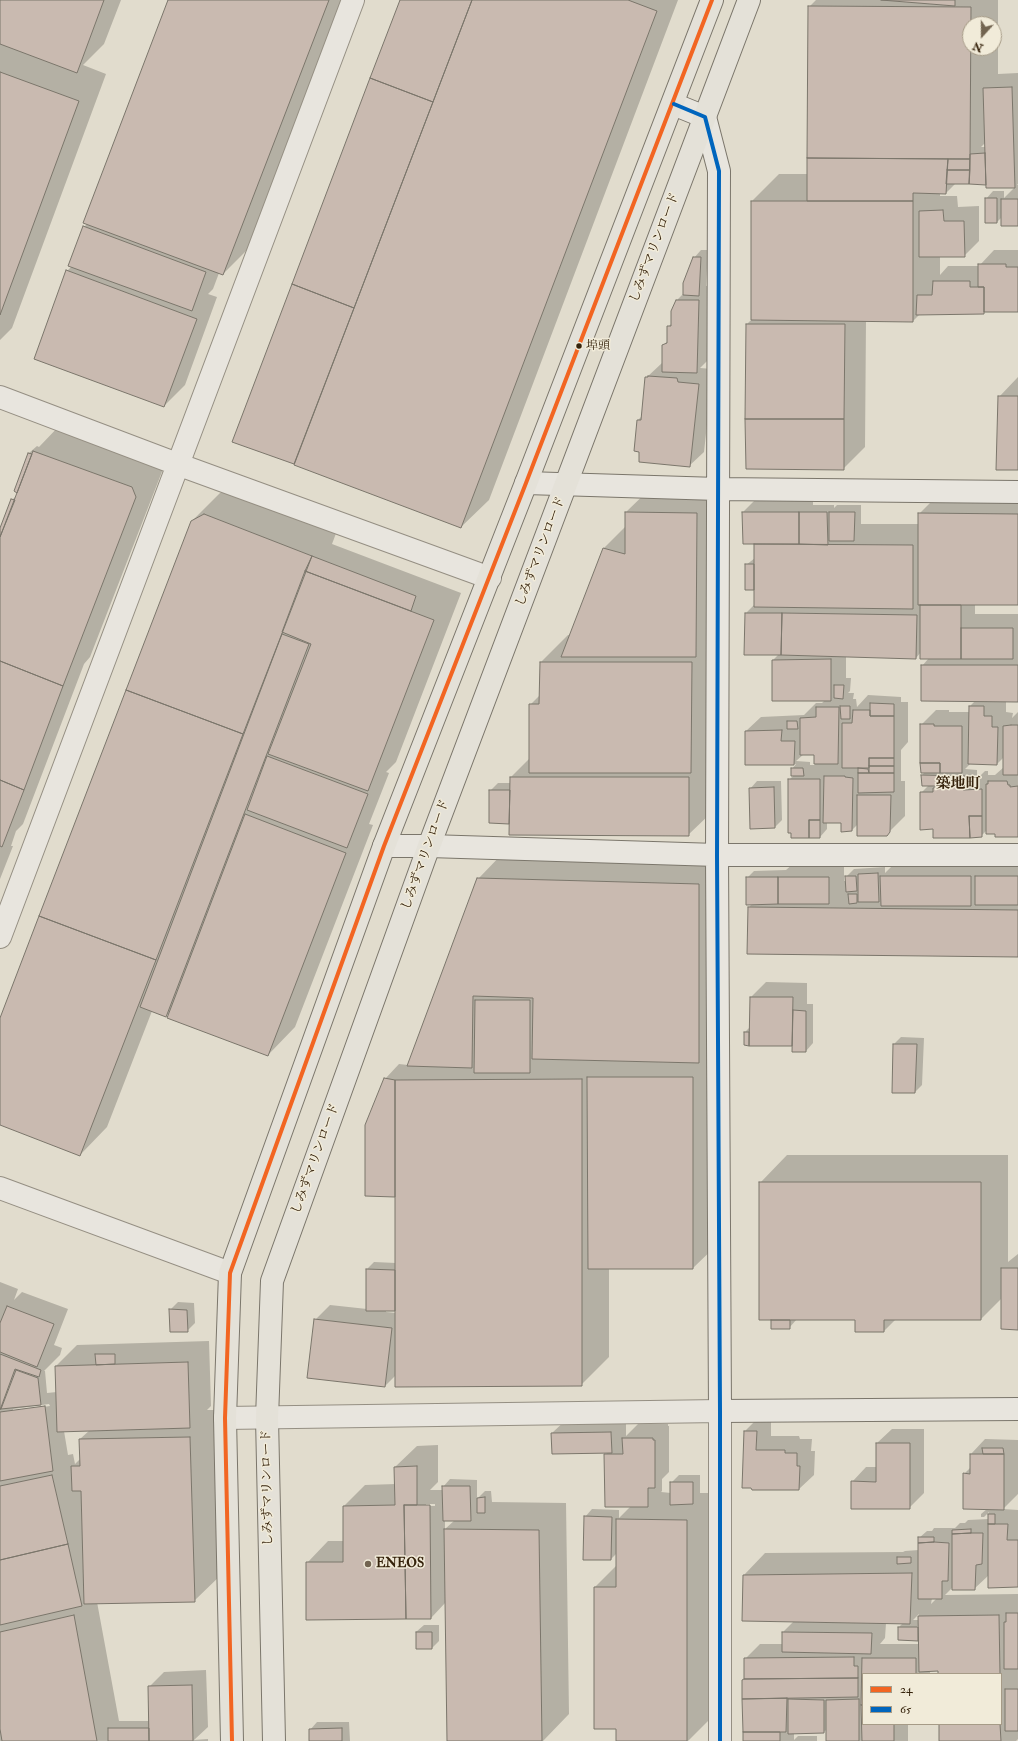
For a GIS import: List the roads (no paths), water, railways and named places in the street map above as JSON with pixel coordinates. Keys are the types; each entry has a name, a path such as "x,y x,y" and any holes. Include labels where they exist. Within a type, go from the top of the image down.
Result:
{"highway":[{"path":"232,1741 225,1418 230,1272 384,846 490,578 712,0"},
{"name":"しみずマリンロード","path":"274,1741 267,1418 272,1281 428,846 749,0"}],"street":[{"path":"0,937 353,0"},
{"path":"673,104 705,117 719,171 717,855 720,1741"},
{"path":"0,397 177,464 490,578"},
{"path":"526,484 718,489 1018,492"},
{"path":"384,846 717,855 1018,854"},
{"path":"0,1188 230,1272"},
{"path":"225,1418 720,1411 1018,1409"}],"place":[{"name":"埠頭","path":"579,346"},
{"name":"ENEOS","path":"368,1564"}],"district":[{"name":"築地町","path":"958,785"}]}
